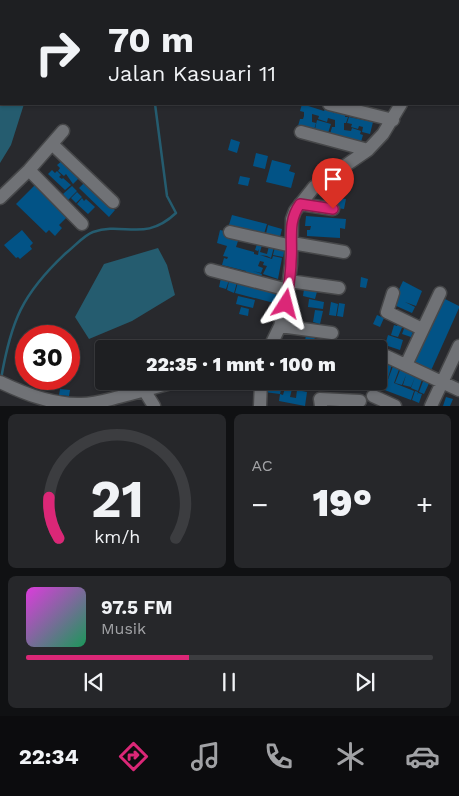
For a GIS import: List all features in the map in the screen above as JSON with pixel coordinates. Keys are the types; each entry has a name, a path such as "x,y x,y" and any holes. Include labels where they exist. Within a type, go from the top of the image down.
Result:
{"street":[{"path":"333,105 393,120"},
{"path":"272,340 280,326 288,285 292,244 292,219 300,204 314,187 368,150 393,120 400,105"},
{"path":"0,198 29,170 63,131"},
{"path":"301,132 368,150"},
{"path":"52,144 113,202"},
{"path":"29,170 82,224"},
{"path":"300,204 333,209"},
{"path":"230,232 344,252"},
{"path":"211,270 288,285 338,288"},
{"path":"393,293 388,312 422,329"},
{"path":"406,365 440,293"},
{"path":"280,326 332,334"},
{"path":"431,406 459,346"},
{"path":"387,356 459,390"},
{"path":"0,382 50,400 83,405 144,390 154,406"},
{"path":"259,390 260,406"},
{"path":"373,396 395,406"},
{"path":"321,406 320,400 360,401"}],"water":[{"path":"0,105 24,105 11,145 0,163"},
{"path":"158,248 167,265 175,295 132,321 89,339 75,317 104,264"}],"building":[{"path":"302,105 305,105 324,111 326,107 333,109 333,114 334,108 346,111 345,117 348,117 346,123 344,123 344,130 351,131 352,128 361,131 360,134 363,135 361,142 330,134 332,127 335,127 335,120 328,118 327,122 318,119 319,116 312,114 312,122 316,123 314,130 298,126 300,119 303,119 304,116 304,112 300,111"},
{"path":"349,117 373,122 370,134 362,132 363,127 359,126 358,129 351,127 352,124 347,123"},
{"path":"317,120 331,124 328,133 315,129"},
{"path":"231,139 240,142 237,153 228,150"},
{"path":"256,153 268,156 265,169 253,166"},
{"path":"63,160 80,177 73,184 66,174 64,176 58,171 60,168 57,165"},
{"path":"272,160 291,165 289,171 295,173 291,188 266,182"},
{"path":"52,170 55,173 57,171 61,175 59,177 71,185 65,190 48,174"},
{"path":"240,176 250,178 248,186 238,184"},
{"path":"85,182 115,210 109,217 79,188"},
{"path":"36,184 69,215 59,225 62,228 55,236 49,230 46,233 16,204"},
{"path":"327,185 336,186 335,189 343,190 342,196 322,194 323,188 327,188"},
{"path":"72,186 77,191 68,200 63,194"},
{"path":"77,192 82,197 76,203 71,198"},
{"path":"330,197 346,199 344,209 329,207"},
{"path":"82,198 95,207 88,214 77,204"},
{"path":"232,215 267,224 263,237 228,228"},
{"path":"306,216 346,219 345,229 340,228 340,238 307,236 307,230 310,230 311,226 305,226"},
{"path":"268,225 282,229 279,241 265,238"},
{"path":"22,230 33,243 30,246 32,249 20,259 16,258 4,245"},
{"path":"220,230 240,235 236,247 254,252 254,254 258,255 259,249 258,251 255,250 257,244 262,245 260,252 267,254 269,246 274,247 271,258 260,255 272,259 273,256 282,258 278,279 263,274 267,266 263,265 264,262 260,261 258,266 263,268 261,273 253,271 262,274 260,281 245,276 246,271 222,265 224,258 227,259 228,257 223,256 227,246 217,243"},
{"path":"275,247 285,249 283,257 273,255"},
{"path":"230,277 238,279 234,293 227,290"},
{"path":"361,277 368,279 366,288 360,287"},
{"path":"221,278 229,280 226,289 219,287"},
{"path":"403,281 422,291 416,306 405,302 415,307 412,313 392,304"},
{"path":"238,282 277,292 274,303 235,293"},
{"path":"309,286 318,288 315,299 303,296 304,289 309,290"},
{"path":"238,296 255,300 253,308 236,304"},
{"path":"441,297 459,306 459,308 429,375 409,365"},
{"path":"309,299 324,302 323,309 308,307"},
{"path":"331,302 338,304 336,316 329,315"},
{"path":"339,303 345,304 343,317 337,316"},
{"path":"241,307 249,309 248,316 239,314"},
{"path":"315,310 323,311 320,324 313,322"},
{"path":"377,315 384,318 380,327 373,324"},
{"path":"399,321 404,323 398,337 391,335 394,325 397,326"},
{"path":"405,326 414,329 411,337 402,334"},
{"path":"306,335 315,336 314,340 305,340"},
{"path":"388,335 403,340 400,350 387,346"},
{"path":"395,361 401,364 394,383 414,391 411,400 385,390 387,390 387,382"},
{"path":"387,362 392,364 387,382"},
{"path":"402,365 424,374 418,391 411,388 415,377 411,387 403,385 406,375 402,385 395,383"},
{"path":"425,376 431,379 424,394 419,392"},
{"path":"60,390 70,390 69,396 59,395"},
{"path":"264,390 281,390 280,394 264,392"},
{"path":"284,390 292,390 290,397 296,398 297,390 307,392 305,406 279,401 280,394 283,395"},
{"path":"415,391 418,392 417,395 418,393 422,394 419,403 412,400"},
{"path":"446,397 453,399 450,406 443,406"}],"waterway":[{"path":"1,379 9,341 21,310 39,282 66,253 93,232 104,229 134,230 154,227 165,222 176,213 167,196 155,105"}],"route":[{"path":"286,304 291,264 292,219 295,211 300,204 333,209"}]}
